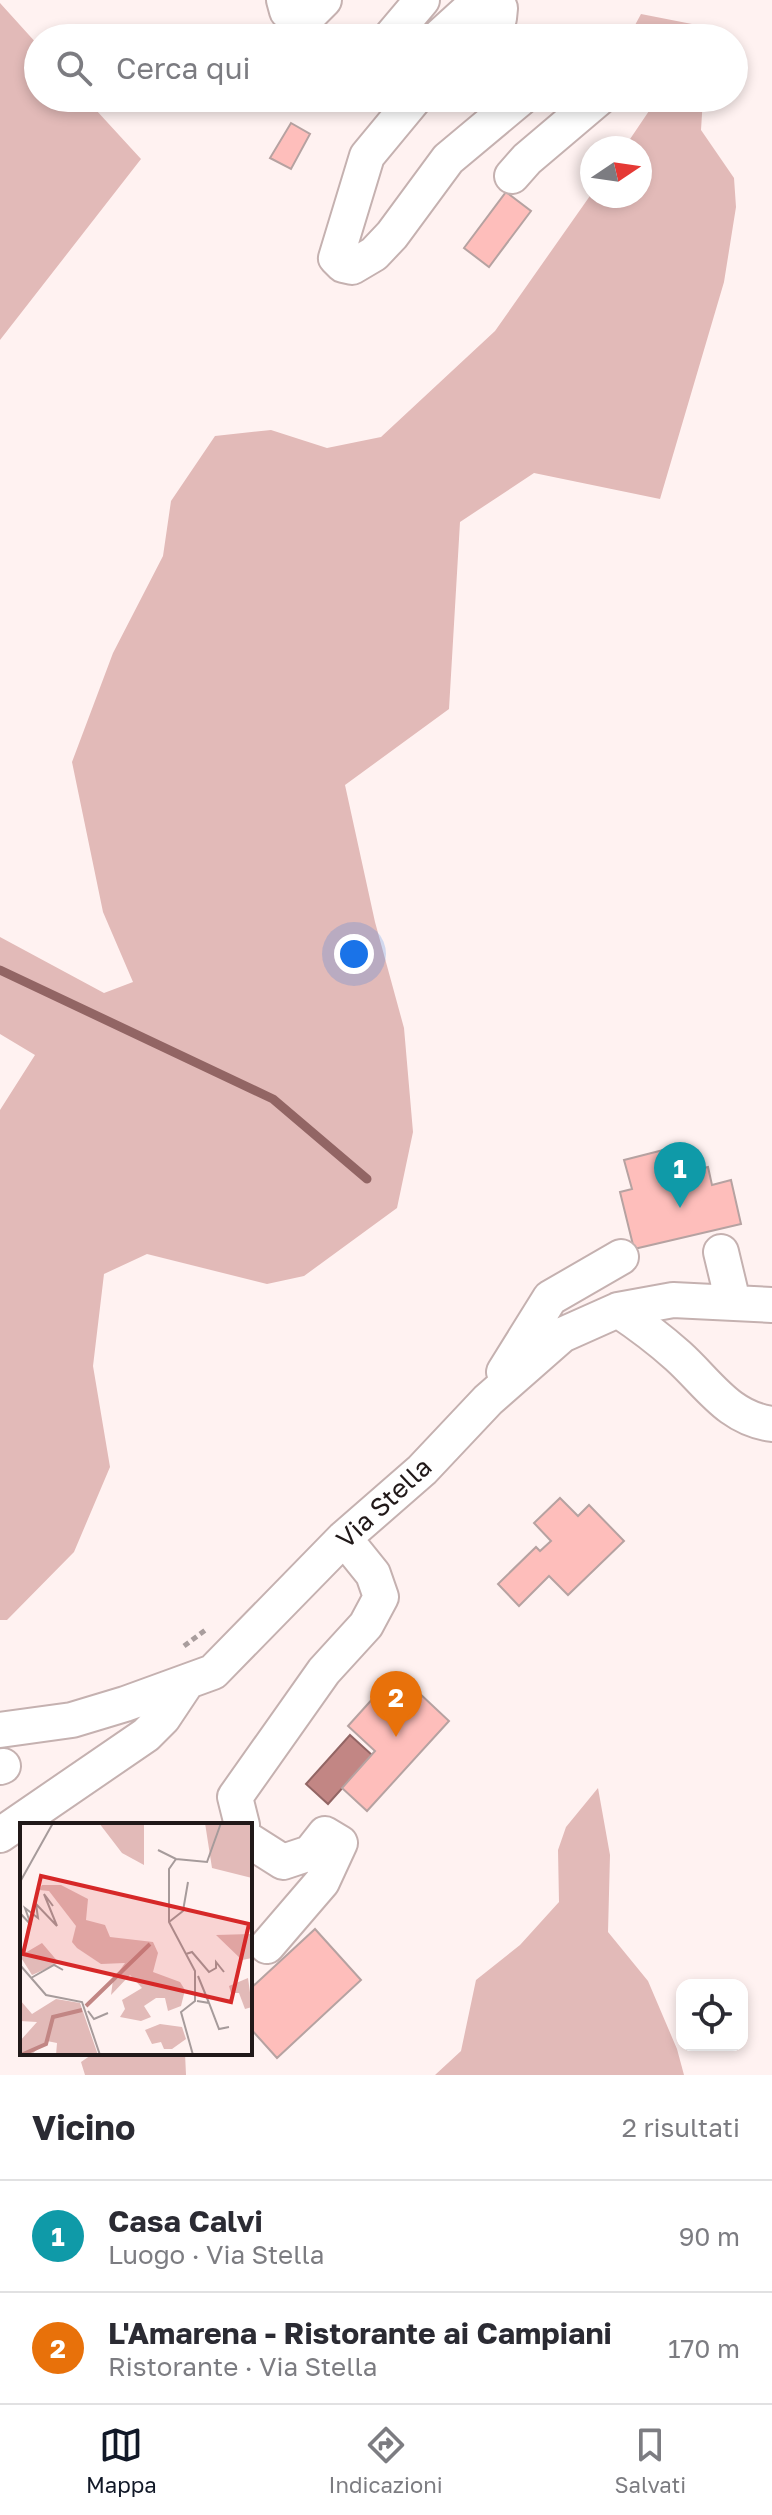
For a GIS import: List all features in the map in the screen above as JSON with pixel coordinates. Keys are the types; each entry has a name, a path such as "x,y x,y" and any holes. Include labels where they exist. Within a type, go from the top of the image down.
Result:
{"street":[{"path":"284,0 287,11 299,15 310,14 324,0"},
{"path":"402,24 422,0"},
{"path":"453,24 480,0"},
{"path":"492,24 499,18 500,8 496,0"},
{"path":"403,112 367,156 336,258 343,265 352,267 374,254 392,235 448,159 504,112"},
{"path":"512,176 527,159 582,112"},
{"path":"721,1252 733,1302"},
{"path":"488,1400 550,1298 621,1257"},
{"name":"Via Stella","path":"0,1730 72,1720 125,1704 180,1667 213,1672 344,1538 422,1470 488,1400 562,1335 618,1310 673,1300 772,1305"},
{"path":"618,1310 679,1357 716,1396 751,1421 772,1424"},
{"path":"242,1823 235,1797 324,1671 366,1625 381,1597 373,1574 344,1538"},
{"path":"0,1835 146,1735 163,1718 180,1667"},
{"path":"252,1842 283,1862 310,1853 325,1834 340,1843 322,1882 267,1946"}],"path":[{"path":"180,1667 209,1627"}],"shaded area":[{"path":"0,3 24,30 24,112 98,112 141,159 0,340"},
{"path":"641,14 692,24 636,24"},
{"path":"648,112 702,112 701,130 734,178 736,207 724,282 660,499 534,473 460,522 449,709 345,785 375,922 404,1028 413,1132 397,1208 304,1276 267,1284 147,1254 104,1274 93,1366 110,1467 74,1552 7,1620 0,1620 0,1110 35,1055 0,1034 0,937 104,993 133,982 103,912 72,762 113,653 163,556 171,501 215,436 271,430 327,448 381,437 495,331 581,208 652,208 652,136 632,136"},
{"path":"350,1735 372,1755 328,1804 306,1784"},
{"path":"598,1788 610,1855 608,1932 648,1981 676,2047 684,2075 435,2075 461,2051 476,1980 520,1945 559,1902 558,1850 566,1827"},
{"path":"91,2055 185,2055 186,2075 85,2075 81,2062"}],"building":[{"path":"291,123 310,134 291,169 270,158"},
{"path":"506,192 531,211 489,267 464,248"},
{"path":"683,1145 690,1171 708,1167 712,1185 731,1180 741,1224 634,1249 620,1192 632,1189 624,1160"},
{"path":"560,1498 578,1516 589,1505 624,1541 568,1595 549,1576 519,1606 498,1584 536,1547 540,1551 551,1541 534,1523"},
{"path":"385,1685 399,1697 409,1691 418,1692 449,1721 367,1811 342,1788 375,1751 348,1726"},
{"path":"315,1929 361,1980 277,2058 252,2030 252,1987"}],"waterway":[{"path":"0,970 273,1099 367,1179"}],"place":[{"name":"Casa Calvi","path":"680,1208"},
{"name":"L'Amarena - Ristorante ai Campiani","path":"396,1737"}]}
